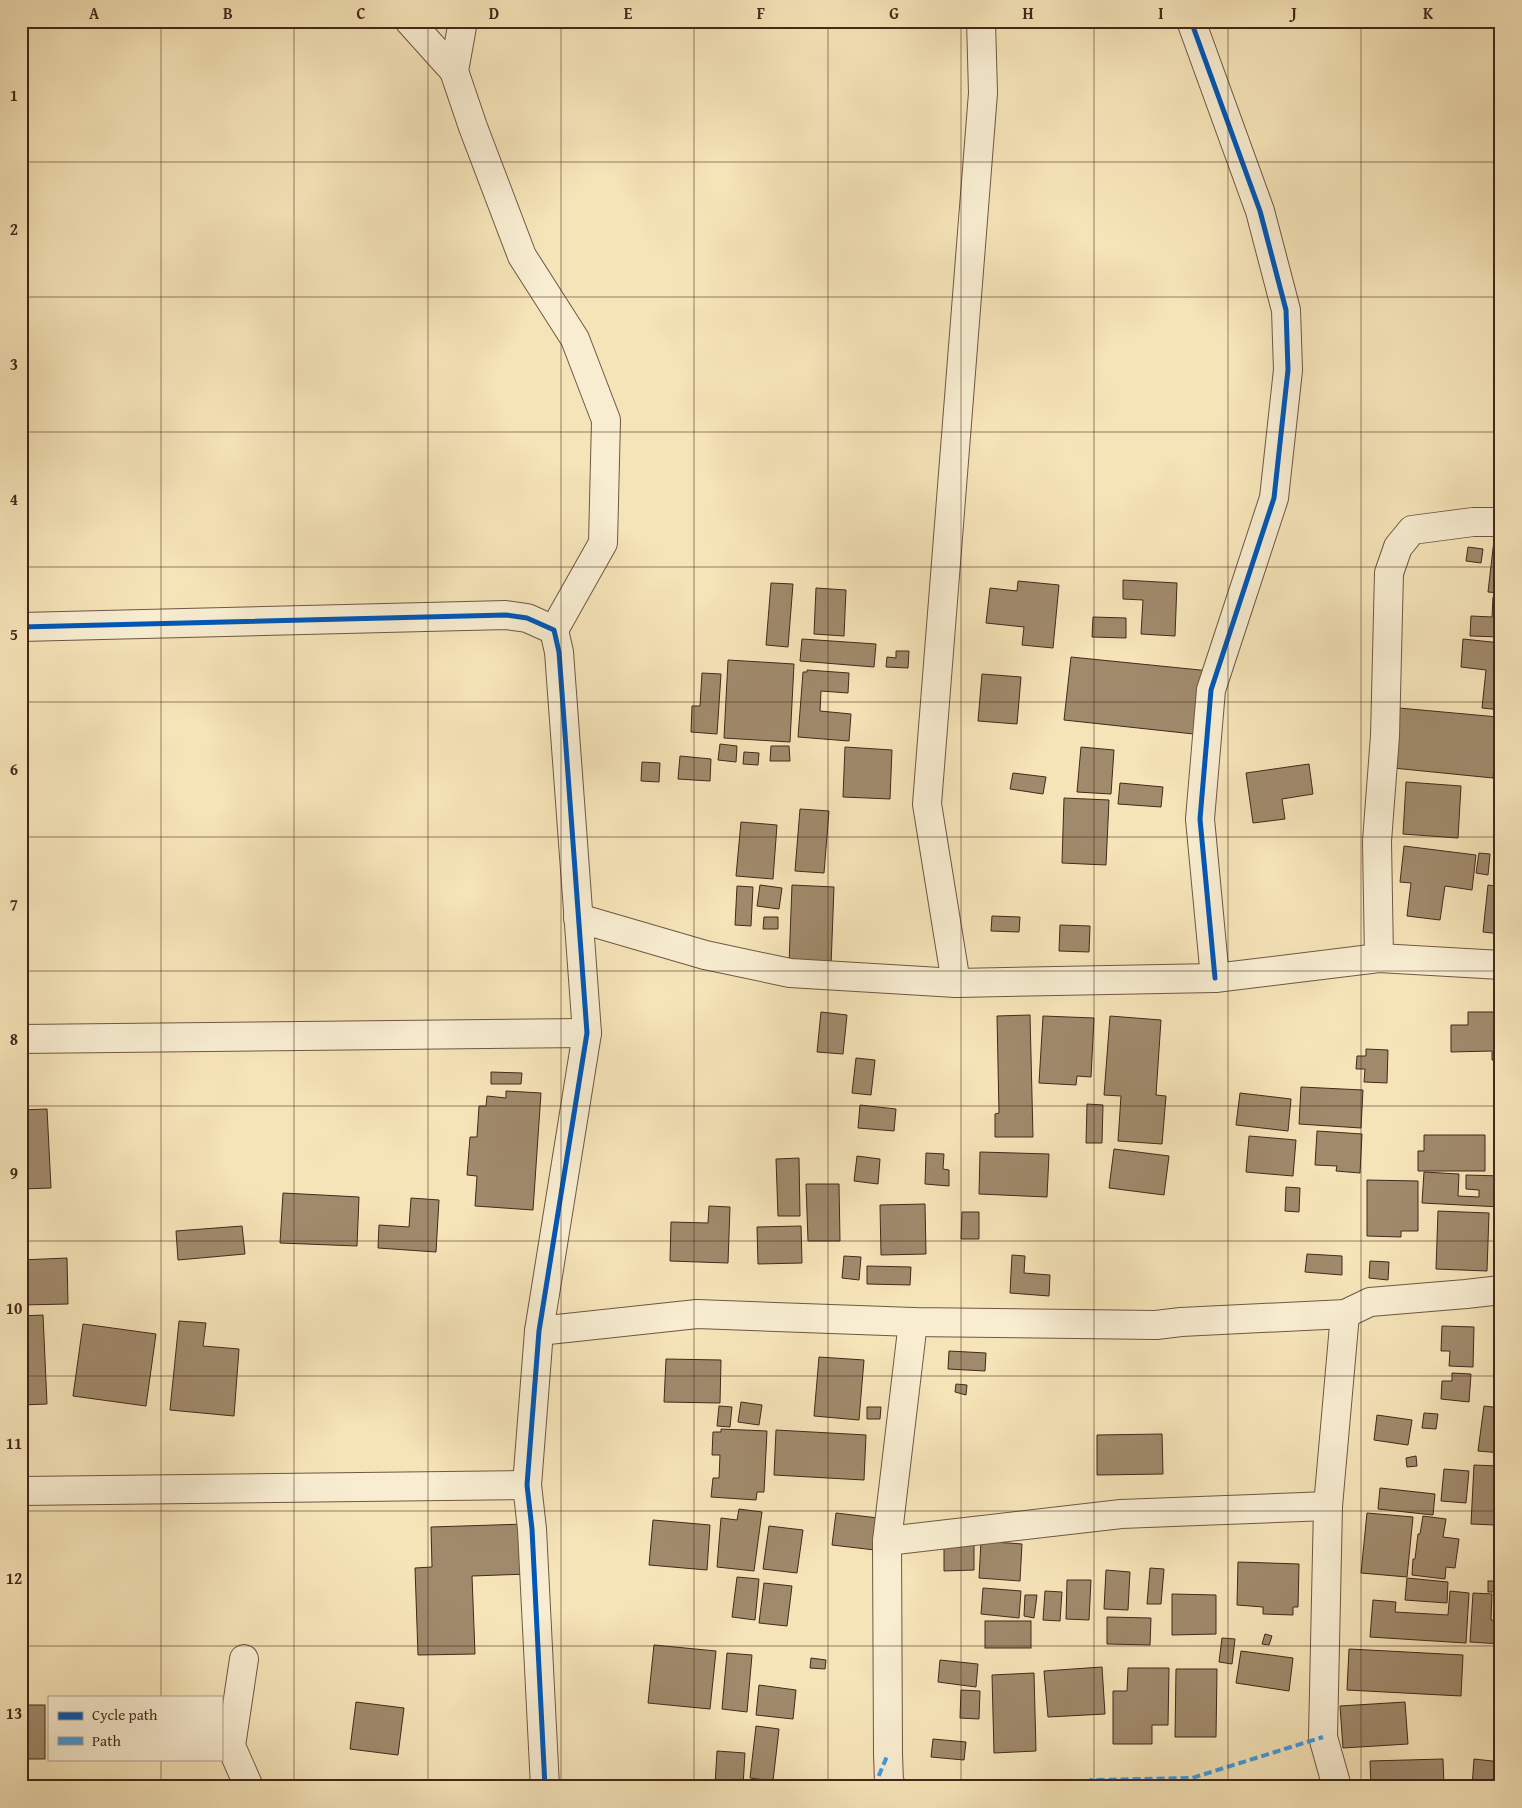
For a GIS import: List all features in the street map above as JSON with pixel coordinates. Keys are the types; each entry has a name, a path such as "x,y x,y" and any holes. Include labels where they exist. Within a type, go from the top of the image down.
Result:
{"street":[{"path":"409,21 454,71 473,128 522,256 575,339 606,420 603,543 554,630 559,652 587,1033 539,1331 527,1485 532,1529 545,1787"},
{"path":"454,71 462,21"},
{"path":"956,983 927,804 983,93 981,21"},
{"path":"1191,21 1260,211 1286,310 1288,370 1274,498 1211,690 1200,819 1215,978"},
{"path":"1379,958 1377,842 1385,736 1389,573 1398,547 1412,530 1473,522 1501,522"},
{"path":"21,627 506,616 527,618 554,630"},
{"path":"578,918 706,955 790,973 956,983 1215,978 1379,958 1501,965"},
{"path":"21,1040 587,1033"},
{"path":"539,1331 697,1314 913,1322 1156,1325 1181,1322 1345,1314 1370,1302 1501,1290"},
{"path":"1337,1787 1323,1737 1328,1506 1345,1314"},
{"path":"892,1787 889,1782 888,1754 887,1541 913,1322"},
{"path":"21,1491 527,1485"},
{"path":"887,1541 1121,1514 1328,1506"},
{"path":"244,1659 231,1746 249,1787"}],"building":[{"path":"1494,540 1501,541 1501,593 1488,592"},
{"path":"1468,547 1483,549 1481,563 1466,561"},
{"path":"1123,580 1177,583 1175,636 1141,634 1143,600 1123,599"},
{"path":"1018,581 1059,585 1053,648 1022,645 1024,627 986,623 990,588 1017,591"},
{"path":"771,583 793,584 788,647 766,645"},
{"path":"816,588 846,590 844,636 814,634"},
{"path":"1493,597 1501,597 1501,637 1470,636 1471,616 1492,617"},
{"path":"1093,617 1126,618 1126,638 1092,637"},
{"path":"802,639 876,644 874,667 800,661"},
{"path":"1463,639 1501,643 1501,710 1482,708 1486,670 1461,667"},
{"path":"896,651 909,651 908,668 886,667 887,657 896,658"},
{"path":"1071,657 1210,671 1203,735 1064,720"},
{"path":"728,660 794,664 790,742 724,738"},
{"path":"807,670 849,673 848,693 821,691 820,711 851,714 849,741 798,737 803,672 807,672"},
{"path":"702,673 721,674 717,734 691,732 692,706 700,706"},
{"path":"982,674 1021,677 1017,724 978,721"},
{"path":"1399,708 1498,717 1493,778 1393,768"},
{"path":"720,744 737,746 736,762 718,760"},
{"path":"771,746 789,746 790,761 770,761"},
{"path":"845,747 892,750 890,799 843,797"},
{"path":"1081,747 1114,750 1111,794 1077,792"},
{"path":"744,752 759,753 758,765 743,764"},
{"path":"680,756 711,759 710,781 678,779"},
{"path":"642,762 660,763 659,782 641,781"},
{"path":"1309,764 1313,794 1282,799 1285,819 1253,823 1246,773"},
{"path":"1013,773 1046,777 1043,794 1010,789"},
{"path":"1406,782 1461,786 1458,838 1403,834"},
{"path":"1120,783 1163,787 1161,807 1118,804"},
{"path":"1064,798 1109,800 1106,865 1062,863"},
{"path":"800,809 829,811 824,873 795,871"},
{"path":"741,822 777,825 773,879 736,876"},
{"path":"1404,846 1476,855 1472,890 1445,886 1440,920 1407,916 1411,883 1400,882"},
{"path":"1479,853 1490,854 1488,875 1476,873"},
{"path":"760,885 782,888 779,909 757,906"},
{"path":"792,885 834,887 831,966 789,964"},
{"path":"1488,885 1501,887 1501,934 1483,932"},
{"path":"737,886 753,887 751,926 735,925"},
{"path":"992,916 1020,917 1019,932 991,931"},
{"path":"764,917 778,917 778,929 763,929"},
{"path":"1060,925 1090,926 1089,952 1059,951"},
{"path":"821,1012 847,1015 843,1054 817,1052"},
{"path":"1468,1012 1501,1012 1501,1060 1492,1060 1492,1051 1451,1052 1451,1025 1468,1025"},
{"path":"1030,1015 1033,1137 995,1137 995,1114 999,1113 997,1016"},
{"path":"1043,1016 1094,1018 1091,1077 1077,1076 1076,1085 1039,1083"},
{"path":"1110,1016 1161,1020 1156,1095 1166,1096 1162,1144 1118,1141 1121,1096 1104,1095"},
{"path":"1366,1049 1388,1050 1387,1083 1364,1082 1365,1069 1356,1069 1357,1056 1366,1056"},
{"path":"856,1058 875,1060 871,1095 852,1093"},
{"path":"491,1072 522,1073 521,1084 491,1084"},
{"path":"1301,1087 1363,1090 1361,1128 1299,1124"},
{"path":"506,1091 541,1093 533,1210 475,1206 477,1176 467,1175 470,1137 477,1137 479,1106 486,1106 487,1096 506,1098"},
{"path":"1240,1093 1291,1099 1288,1131 1236,1125"},
{"path":"1087,1104 1103,1105 1102,1143 1086,1143"},
{"path":"860,1105 896,1109 894,1131 858,1128"},
{"path":"47,1109 51,1188 21,1189 21,1110"},
{"path":"1317,1131 1362,1134 1360,1173 1336,1171 1337,1166 1315,1165"},
{"path":"1424,1135 1485,1135 1485,1171 1418,1171 1418,1151 1424,1151"},
{"path":"1249,1136 1296,1140 1293,1176 1246,1172"},
{"path":"1498,1137 1501,1137 1501,1170 1496,1170"},
{"path":"1114,1149 1169,1156 1164,1195 1109,1188"},
{"path":"980,1152 1049,1154 1047,1197 979,1194"},
{"path":"926,1153 944,1154 943,1169 949,1170 949,1186 925,1184"},
{"path":"857,1156 880,1159 878,1184 854,1181"},
{"path":"799,1158 800,1216 778,1216 776,1159"},
{"path":"1424,1172 1459,1174 1458,1196 1479,1197 1479,1190 1466,1189 1466,1175 1501,1176 1501,1207 1422,1203"},
{"path":"1367,1180 1418,1181 1418,1231 1401,1231 1401,1237 1367,1236"},
{"path":"806,1184 839,1184 840,1241 808,1241"},
{"path":"1286,1187 1300,1188 1299,1212 1285,1211"},
{"path":"283,1193 359,1197 357,1246 280,1243"},
{"path":"411,1198 439,1200 436,1252 378,1248 379,1225 409,1227"},
{"path":"925,1204 926,1254 881,1255 880,1205"},
{"path":"709,1206 730,1207 728,1263 670,1261 671,1222 708,1223"},
{"path":"1438,1211 1489,1213 1487,1271 1436,1269"},
{"path":"962,1212 979,1212 979,1239 961,1239"},
{"path":"242,1226 245,1254 178,1260 176,1231"},
{"path":"801,1226 802,1263 758,1264 757,1227"},
{"path":"1307,1254 1342,1256 1342,1275 1305,1272"},
{"path":"1012,1255 1025,1256 1024,1273 1050,1275 1049,1296 1010,1293"},
{"path":"844,1256 861,1257 859,1280 842,1278"},
{"path":"67,1258 68,1304 21,1305 21,1260"},
{"path":"1370,1261 1389,1262 1388,1280 1369,1278"},
{"path":"867,1266 911,1267 910,1285 867,1284"},
{"path":"43,1315 47,1404 21,1405 21,1316"},
{"path":"179,1321 206,1323 203,1346 239,1349 234,1416 170,1410"},
{"path":"83,1324 156,1334 146,1406 73,1396"},
{"path":"1442,1326 1474,1327 1473,1367 1449,1366 1450,1351 1441,1351"},
{"path":"949,1351 986,1353 985,1371 948,1369"},
{"path":"819,1357 864,1360 859,1420 814,1416"},
{"path":"666,1359 721,1360 720,1403 664,1402"},
{"path":"1452,1373 1471,1374 1469,1402 1441,1399 1442,1381 1452,1381"},
{"path":"956,1384 967,1385 966,1395 955,1392"},
{"path":"741,1402 762,1405 759,1425 738,1422"},
{"path":"719,1406 732,1407 730,1427 717,1426"},
{"path":"1484,1406 1501,1408 1501,1453 1478,1451"},
{"path":"867,1407 881,1407 880,1419 867,1419"},
{"path":"1424,1413 1438,1414 1436,1429 1422,1428"},
{"path":"1377,1415 1412,1420 1408,1445 1374,1440"},
{"path":"721,1429 767,1431 764,1492 757,1492 756,1500 711,1497 713,1478 719,1478 720,1455 712,1455 713,1432 721,1432"},
{"path":"776,1430 866,1435 864,1480 774,1475"},
{"path":"1162,1434 1163,1474 1097,1475 1097,1435"},
{"path":"1416,1456 1417,1466 1407,1467 1406,1458"},
{"path":"1474,1465 1498,1466 1495,1525 1471,1524"},
{"path":"1444,1469 1469,1471 1466,1503 1441,1501"},
{"path":"1380,1488 1435,1494 1433,1515 1378,1509"},
{"path":"739,1509 762,1512 754,1571 717,1567 721,1518 737,1520"},
{"path":"836,1513 878,1518 875,1550 832,1545"},
{"path":"1367,1513 1413,1517 1407,1577 1361,1573"},
{"path":"1423,1516 1446,1519 1443,1537 1459,1539 1455,1568 1446,1567 1445,1579 1412,1575 1413,1559 1415,1559 1418,1534 1420,1534"},
{"path":"653,1520 710,1525 707,1570 649,1565"},
{"path":"526,1524 528,1574 472,1576 475,1654 418,1655 415,1568 432,1567 431,1527"},
{"path":"769,1526 803,1530 797,1573 763,1569"},
{"path":"981,1541 1022,1544 1020,1581 979,1578"},
{"path":"974,1544 974,1570 944,1571 944,1545"},
{"path":"1238,1562 1299,1564 1298,1607 1293,1607 1293,1615 1263,1614 1263,1607 1237,1605"},
{"path":"1150,1568 1164,1569 1161,1604 1147,1604"},
{"path":"1106,1570 1130,1572 1128,1610 1104,1609"},
{"path":"737,1577 759,1579 755,1620 732,1617"},
{"path":"1407,1578 1448,1582 1447,1603 1405,1600"},
{"path":"1067,1580 1091,1580 1089,1620 1066,1619"},
{"path":"1488,1581 1501,1581 1501,1592 1488,1592"},
{"path":"764,1583 792,1586 787,1626 759,1623"},
{"path":"983,1588 1021,1591 1019,1618 981,1614"},
{"path":"1045,1591 1062,1592 1060,1621 1043,1620"},
{"path":"1450,1591 1469,1593 1466,1643 1370,1637 1373,1600 1396,1602 1395,1612 1448,1615"},
{"path":"1473,1593 1492,1594 1491,1620 1501,1621 1501,1644 1470,1642"},
{"path":"1172,1594 1216,1595 1216,1634 1172,1635"},
{"path":"1025,1595 1037,1595 1034,1618 1024,1616"},
{"path":"1107,1617 1151,1618 1150,1645 1107,1644"},
{"path":"985,1621 1031,1621 1031,1648 985,1648"},
{"path":"1265,1634 1272,1636 1269,1645 1262,1644"},
{"path":"1222,1638 1235,1639 1232,1664 1219,1662"},
{"path":"654,1645 716,1651 710,1709 648,1703"},
{"path":"1349,1649 1463,1655 1461,1696 1347,1690"},
{"path":"1241,1651 1293,1658 1289,1691 1236,1683"},
{"path":"727,1653 752,1655 747,1712 722,1709"},
{"path":"811,1658 826,1660 825,1669 810,1668"},
{"path":"940,1660 978,1664 976,1687 938,1682"},
{"path":"1102,1667 1105,1714 1048,1717 1044,1671"},
{"path":"1128,1668 1169,1668 1168,1725 1152,1725 1152,1744 1113,1744 1113,1691 1127,1691"},
{"path":"1176,1669 1217,1669 1216,1737 1175,1737"},
{"path":"1034,1673 1036,1751 994,1753 992,1675"},
{"path":"759,1685 796,1690 793,1719 756,1715"},
{"path":"961,1690 980,1691 979,1719 960,1718"},
{"path":"356,1702 404,1708 398,1755 350,1749"},
{"path":"1405,1702 1408,1744 1343,1748 1340,1706"},
{"path":"21,1705 45,1705 45,1759 21,1759"},
{"path":"756,1726 779,1729 773,1781 750,1778"},
{"path":"933,1739 966,1742 964,1760 931,1757"},
{"path":"717,1751 745,1753 743,1786 715,1785"},
{"path":"1443,1759 1444,1787 1371,1787 1370,1761"},
{"path":"1474,1759 1501,1762 1500,1787 1472,1787"}],"marked path":[{"path":"1074,1787 1091,1780 1192,1778 1323,1737"},
{"path":"874,1787 888,1754"}],"cycle path":[{"path":"1191,21 1260,211 1286,310 1288,370 1274,498 1211,690 1200,819 1215,978"},
{"path":"21,627 506,615 527,618 554,630 559,652 587,1033 539,1331 527,1485 532,1529 545,1787"}]}
